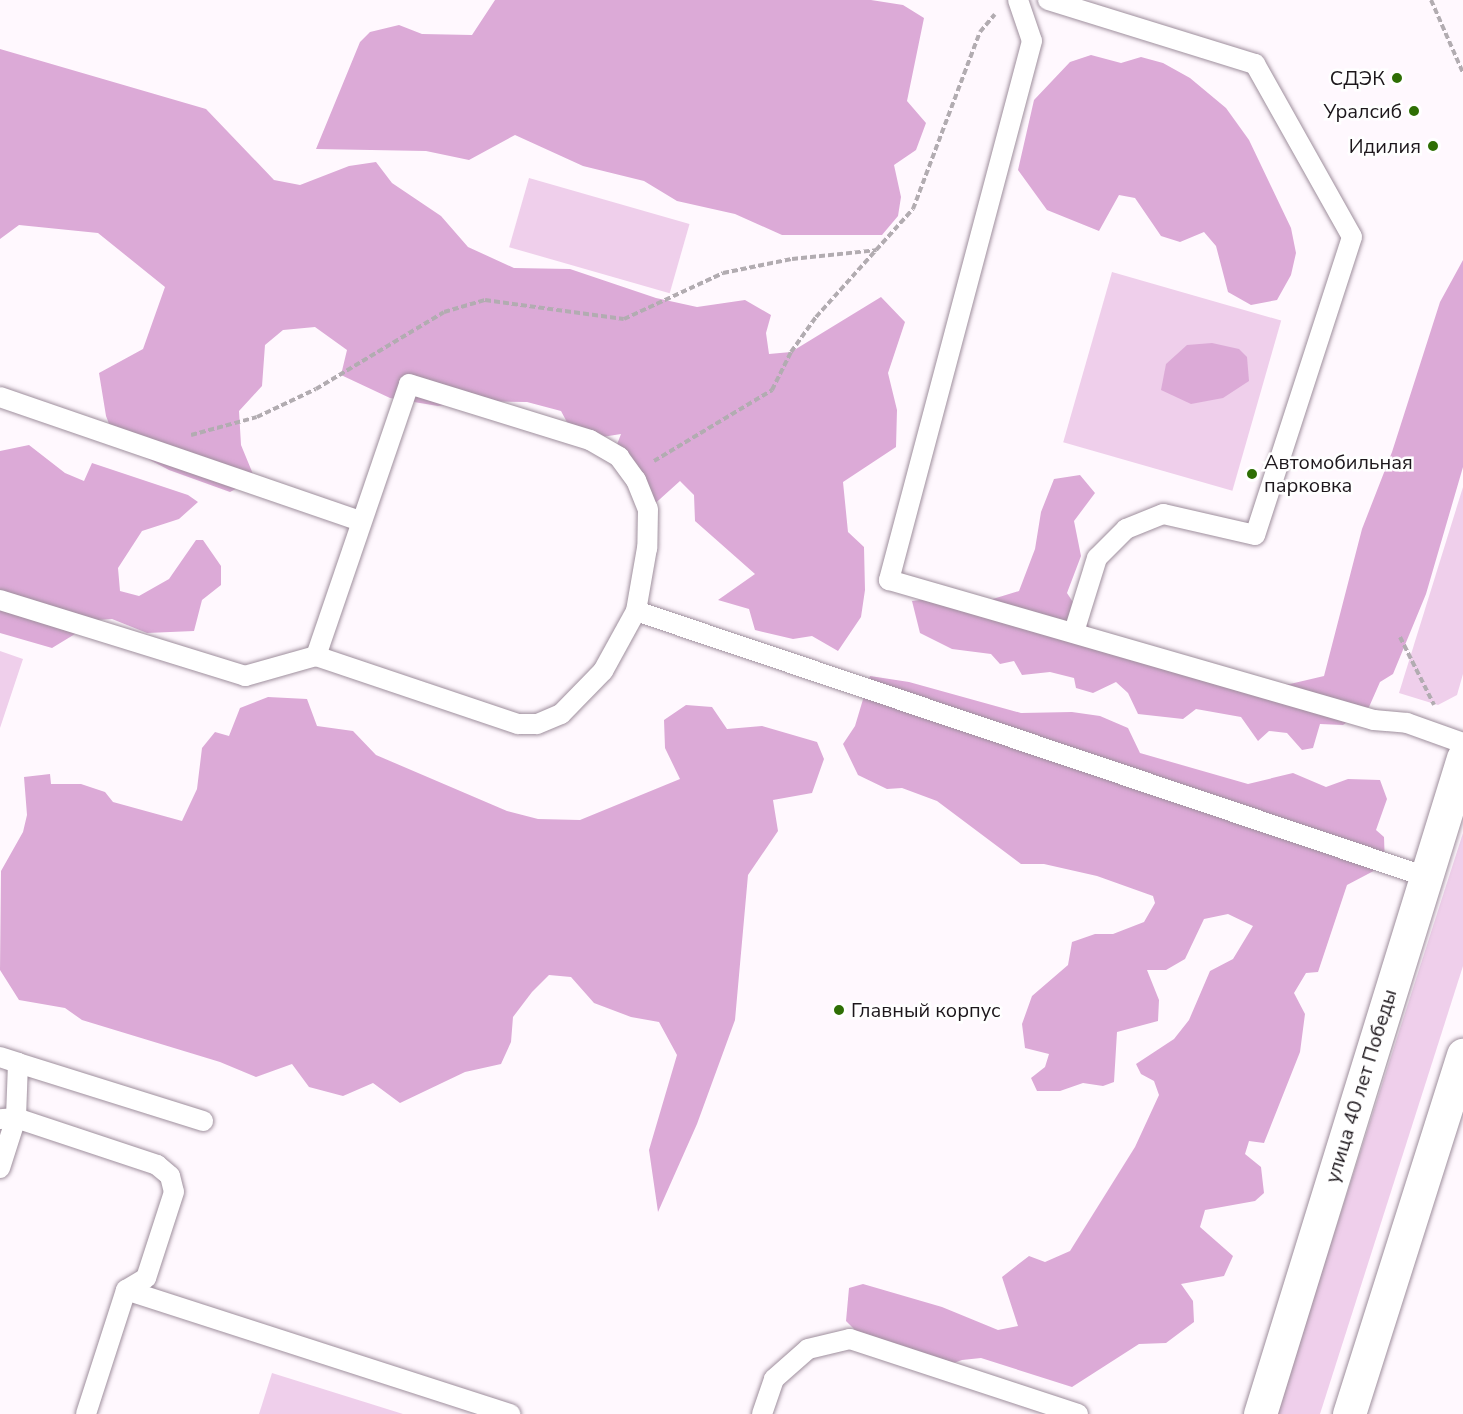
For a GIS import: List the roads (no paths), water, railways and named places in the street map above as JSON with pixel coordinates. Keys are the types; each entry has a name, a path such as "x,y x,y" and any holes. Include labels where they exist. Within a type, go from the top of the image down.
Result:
{"main road":[{"name":"улица 40 лет Победы","path":"1260,1414 1424,876 1463,758"},
{"path":"1349,1414 1463,1055"}],"lane":[{"path":"1018,0 1032,41 889,580 1374,720 1407,723 1463,743"},
{"path":"1048,0 1255,64 1352,237 1255,535 1163,514 1126,529 1097,558 1074,632"},
{"path":"0,600 245,676 316,656 518,724 537,723 561,714 584,695 603,671 636,611 647,548 648,509 632,474 619,457 590,441 409,384 316,656"},
{"path":"0,398 361,521"},
{"path":"636,611 1424,876"},
{"path":"0,1168 8,1118 9,1060 203,1121"},
{"path":"8,1118 157,1165 170,1176 174,1192 146,1278 126,1290 86,1414"},
{"path":"126,1290 511,1414"},
{"path":"762,1414 774,1379 808,1349 850,1340 1078,1414"}],"place":[{"name":"СДЭК","path":"1397,78"},
{"name":"Уралсиб","path":"1414,111"},
{"name":"Идилия","path":"1433,146"},
{"name":"Автомобильная парковка","path":"1252,474"},
{"name":"Главный корпус","path":"839,1010"}]}
